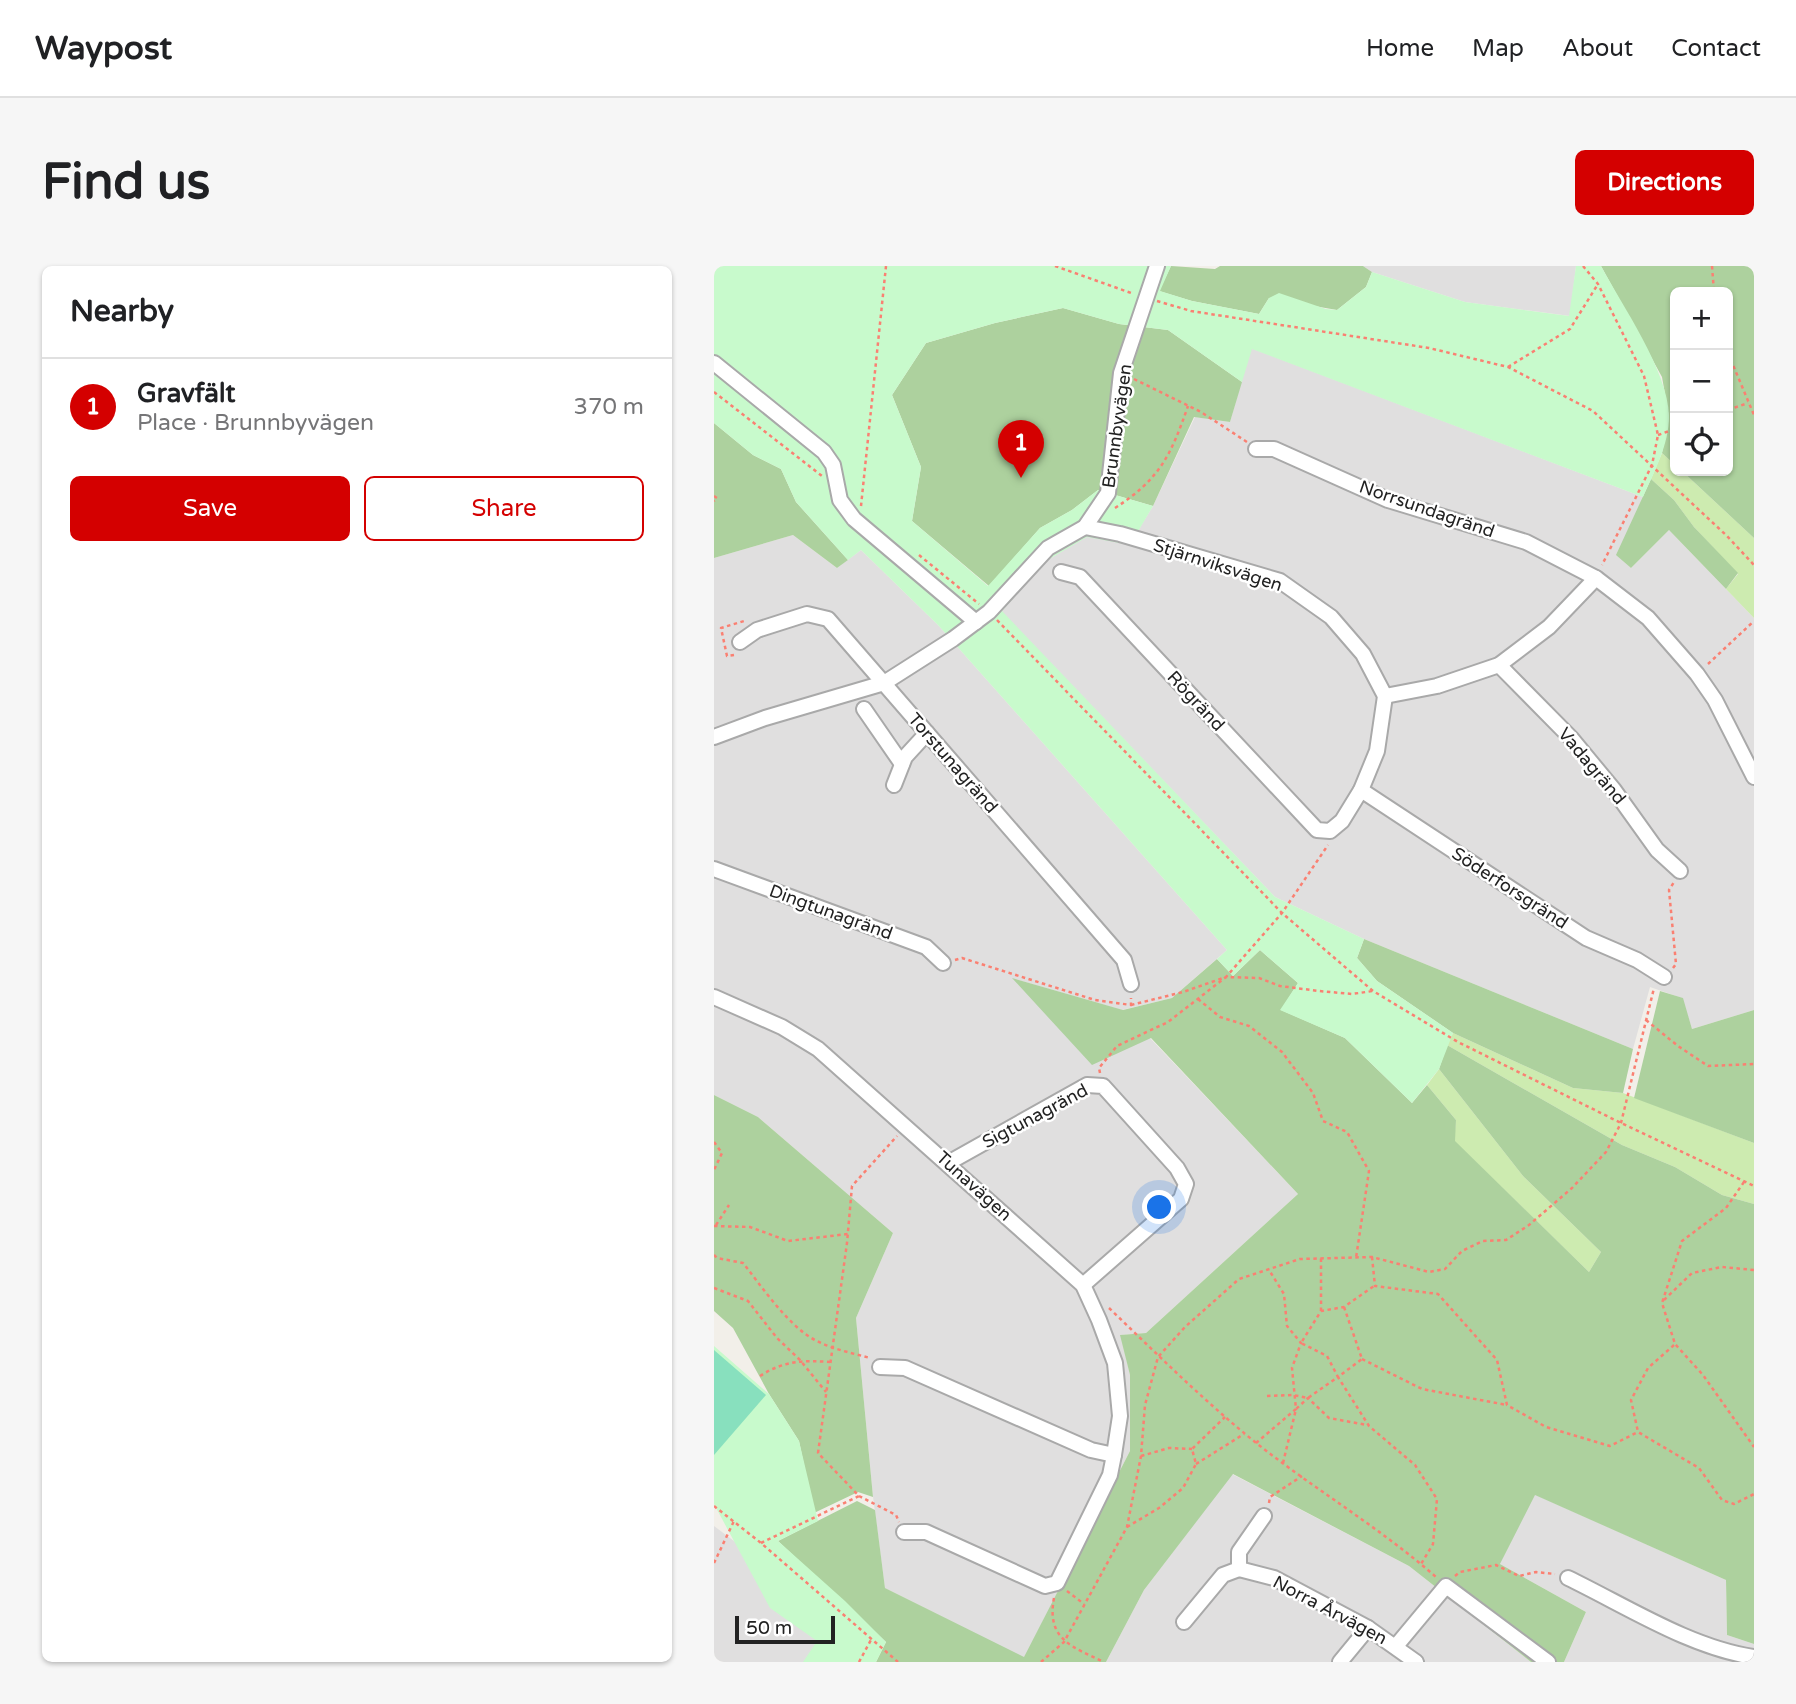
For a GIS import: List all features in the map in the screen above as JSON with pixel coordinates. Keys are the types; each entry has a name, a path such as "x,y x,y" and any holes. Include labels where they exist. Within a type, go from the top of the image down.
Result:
{"street":[{"name":"Brunnbyvägen","path":"714,737 765,718 884,683 989,612 1048,548 1086,527 1108,493 1121,373 1157,266"},
{"path":"714,363 824,452 833,465 840,500 854,519 976,622"},
{"name":"Norrsundagränd","path":"1256,449 1274,449 1388,500 1526,542 1596,578 1648,618 1697,674 1715,700 1754,777"},
{"name":"Stjärnviksvägen","path":"1086,527 1120,534 1280,581 1331,617 1363,654 1385,696"},
{"name":"Rögränd","path":"1061,572 1080,576 1317,830 1331,831"},
{"path":"1331,831 1342,821 1361,790 1377,751 1385,696 1437,686 1499,665 1549,627 1596,578"},
{"name":"Torstunagränd","path":"740,642 757,630 807,614 828,619 1124,960 1131,984"},
{"name":"Vadagränd","path":"1499,665 1571,738 1614,790 1657,850 1680,871"},
{"path":"864,709 902,764"},
{"path":"894,785 905,757 927,733"},
{"name":"Söderforsgränd","path":"1361,790 1586,938 1637,960 1664,977"},
{"name":"Dingtunagränd","path":"714,869 926,947 943,963"},
{"name":"Tunavägen","path":"714,997 782,1027 818,1049 1083,1285 1115,1363 1120,1416 1110,1475 1057,1583"},
{"name":"Sigtunagränd","path":"948,1163 1087,1085 1103,1086 1177,1168 1186,1184 1181,1199 1083,1285"},
{"path":"880,1367 905,1367 1091,1450 1114,1455"},
{"path":"1184,1622 1223,1574 1239,1569 1239,1552 1264,1516"},
{"path":"904,1532 926,1532 1045,1586 1057,1583"},
{"name":"Norra Årvägen","path":"1239,1569 1274,1578 1368,1629 1416,1662"},
{"path":"1568,1578 1699,1643 1732,1654 1754,1657"},
{"path":"1396,1646 1446,1586 1548,1662"},
{"path":"1340,1662 1368,1629"}],"path":[{"path":"714,392 861,506 886,266"},
{"path":"1055,266 1146,299 1191,311 1429,348 1508,367 1593,411 1754,565"},
{"path":"1583,266 1598,284 1644,376 1658,435 1652,465 1596,578"},
{"path":"1712,266 1714,287"},
{"path":"1508,367 1570,328 1598,284"},
{"path":"1733,366 1754,415"},
{"path":"1121,373 1201,412 1256,449"},
{"path":"1733,408 1748,403"},
{"path":"1107,513 1155,477 1171,452 1188,406"},
{"path":"1658,435 1670,431"},
{"path":"714,496 717,498 714,501"},
{"path":"914,550 989,612 1282,913 1373,991 1458,1042 1754,1186"},
{"path":"1697,674 1754,621"},
{"path":"1103,1086 1099,1068 1117,1046 1168,1022 1226,977 1282,913 1328,848 1331,831"},
{"path":"1041,1662 1064,1642 1127,1527 1141,1456 1145,1405 1158,1357 1185,1327 1239,1279 1300,1259 1372,1257 1429,1272 1445,1269 1462,1251 1483,1241 1506,1240 1529,1225 1572,1188 1606,1153 1620,1123 1655,987 1676,964 1669,890 1680,871"},
{"path":"943,963 962,958 1095,1000 1131,1004 1183,992 1226,977 1259,978 1280,986 1319,991 1352,994 1373,991"},
{"path":"1131,984 1131,1004"},
{"path":"1198,999 1220,1017 1249,1026 1282,1052 1313,1093 1322,1121 1347,1132 1369,1171 1356,1258"},
{"path":"1646,1020 1708,1066 1754,1063"},
{"path":"904,1532 896,1515 859,1496 818,1453 852,1186 906,1125"},
{"path":"714,1142 722,1153 714,1170"},
{"path":"1745,1181 1726,1208 1682,1241 1662,1303 1675,1344 1703,1376 1754,1447"},
{"path":"715,1226 729,1205"},
{"path":"715,1226 750,1227 788,1241 848,1234"},
{"path":"714,1255 743,1263 778,1308 805,1334 832,1348 871,1359 880,1367"},
{"path":"1372,1257 1375,1286"},
{"path":"1283,1463 1296,1409 1292,1368 1301,1343 1321,1311 1321,1258"},
{"path":"1662,1303 1692,1273 1722,1267 1754,1270"},
{"path":"1268,1269 1284,1294 1287,1326 1301,1343 1327,1356 1369,1426 1415,1465 1437,1499 1433,1544 1421,1564"},
{"path":"1321,1311 1344,1307 1375,1286 1437,1294 1497,1360 1507,1405"},
{"path":"714,1288 748,1301 826,1392"},
{"path":"1101,1301 1158,1357 1256,1443 1406,1550 1446,1586 1460,1572 1496,1565 1519,1576 1536,1572 1568,1578"},
{"path":"1344,1307 1362,1359 1422,1389 1507,1405 1546,1427 1610,1446 1638,1432"},
{"path":"1675,1344 1648,1368 1631,1399 1638,1432 1699,1468 1722,1500 1734,1504 1754,1494"},
{"path":"1256,1443 1308,1398 1362,1359"},
{"path":"760,1376 775,1366 800,1360 830,1362"},
{"path":"1268,1395 1308,1398 1329,1419 1369,1426"},
{"path":"1141,1456 1169,1448 1192,1449 1225,1417"},
{"path":"1127,1527 1159,1508 1183,1488 1196,1464 1245,1433"},
{"path":"1192,1449 1196,1464"},
{"path":"1264,1516 1269,1509 1270,1497 1302,1476"},
{"path":"761,1543 859,1496"},
{"path":"714,1506 761,1543 898,1662"},
{"path":"714,1563 734,1521"},
{"path":"1085,1605 1057,1583 1052,1607 1055,1626 1064,1642 1104,1662"},
{"path":"859,1662 872,1638"}],"shaded area":[{"path":"1363,266 1576,266 1570,316 1465,302 1372,272"},
{"path":"1251,348 1643,497 1617,555 1631,568 1669,530 1754,618 1754,1010 1692,1029 1682,998 1650,987 1633,1049 1364,939 1275,897 1001,611 1046,561 1087,536 1130,544 1153,506 1195,417 1230,422"},
{"path":"793,535 837,568 861,550 938,625 1227,950 1172,998 1122,1010 1014,979 1150,1038 1298,1194 1146,1333 1121,1335 1130,1375 1130,1451 1024,1658 885,1588 873,1497 856,1318 893,1233 758,1117 714,1095 714,558"},
{"path":"1232,1474 1409,1566 1531,1662 1106,1662 1144,1590"},
{"path":"1534,1494 1726,1580 1727,1635 1754,1644 1754,1662 1564,1662 1586,1612 1500,1564"},
{"path":"714,1526 822,1607 828,1662 714,1662"}],"green space":[{"path":"714,266 1171,266 1160,291 1192,301 1259,314 1269,298 1279,293 1326,309 1337,310 1366,287 1372,272 1465,302 1569,316 1576,266 1601,266 1653,360 1667,398 1669,416 1666,437 1643,497 1252,349 1242,382 1168,330 1119,324 1063,308 995,323 926,343 892,395 921,467 912,521 988,586 1040,528 1072,510 1098,490 1153,506 1130,545 1087,537 1046,561 1002,611 1275,897 1364,939 1357,958 1377,981 1453,1033 1439,1069 1412,1103 1345,1038 1280,1010 1298,983 1260,950 1233,976 1217,959 1227,950 938,625 861,550 848,560 796,502 781,469 753,455 714,423"},
{"path":"1171,266 1215,269 1220,266 1363,266 1372,272 1366,287 1337,310 1269,298 1259,314 1192,301 1159,291"},
{"path":"1601,266 1754,266 1754,538 1687,476 1733,476 1733,287 1670,287 1670,460 1662,453 1669,417 1662,377"},
{"path":"1063,308 1119,324 1168,330 1242,382 1230,422 1194,417 1153,506 1098,490 1072,510 1040,528 989,586 912,521 921,467 892,395 926,343 995,323"},
{"path":"714,423 753,455 781,469 796,502 848,560 837,568 793,535 714,558"},
{"path":"1662,453 1670,460 1670,476 1687,476 1754,538 1754,618 1726,589 1738,574 1694,527 1674,500 1651,479"},
{"path":"1651,479 1674,500 1694,527 1738,573 1726,589 1669,530 1631,568 1616,555"},
{"path":"1364,939 1633,1049 1623,1093 1573,1088 1453,1033 1377,981 1357,958"},
{"path":"1260,950 1298,983 1281,1010 1345,1038 1412,1103 1427,1085 1456,1120 1455,1141 1589,1272 1601,1252 1523,1176 1439,1069 1447,1045 1622,1145 1675,1167 1722,1195 1754,1204 1754,1644 1727,1635 1726,1580 1535,1495 1500,1564 1586,1612 1564,1662 1531,1662 1409,1566 1233,1474 1144,1590 1106,1662 876,1662 886,1642 778,1541 857,1501 875,1510 885,1588 1024,1657 1130,1451 1130,1375 1120,1335 1146,1333 1298,1194 1151,1038 1092,1065 1012,978 1123,1010 1172,998 1217,959 1233,976"},
{"path":"1660,991 1683,998 1692,1029 1754,1010 1754,1143 1634,1098"},
{"path":"1453,1033 1573,1088 1623,1093 1754,1143 1754,1204 1722,1195 1675,1167 1622,1145 1447,1045"},
{"path":"1439,1069 1523,1176 1601,1252 1589,1272 1454,1141 1456,1120 1427,1085"},
{"path":"714,1095 758,1117 893,1233 856,1318 873,1497 858,1492 814,1513 799,1441 769,1394 733,1328 714,1311"},
{"path":"714,1346 769,1394 799,1441 818,1521 778,1541 886,1642 876,1662 803,1662 817,1641 770,1608 714,1504"},
{"path":"714,1350 766,1395 714,1455"}],"place":[{"name":"Gravfält","path":"1021,478"}]}
